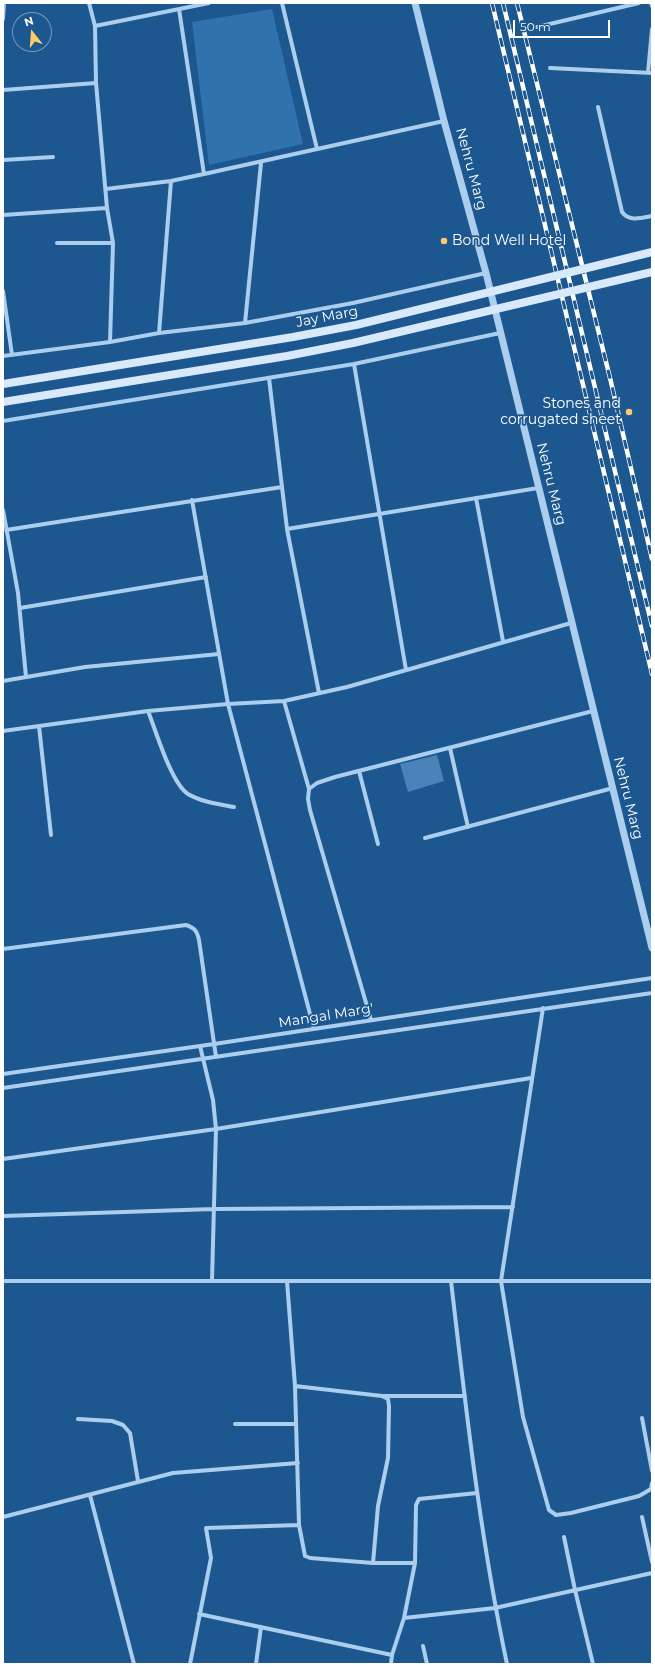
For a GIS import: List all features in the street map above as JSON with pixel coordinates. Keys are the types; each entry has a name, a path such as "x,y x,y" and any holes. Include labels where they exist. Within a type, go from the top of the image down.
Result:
{"main road":[{"name":"Jay Marg","path":"3,384 294,337 356,325 652,252"},
{"path":"3,402 280,357 346,344 438,324 652,272"}],"street":[{"path":"3,19 4,3"},
{"path":"89,3 95,26 96,83 107,208 113,243 110,342"},
{"path":"95,26 209,3"},
{"path":"282,3 317,149"},
{"name":"Nehru Marg","path":"416,3 444,121 486,273 652,948"},
{"path":"537,26 640,3"},
{"path":"179,9 204,174"},
{"path":"550,68 650,73 652,29"},
{"path":"3,90 96,83"},
{"path":"598,107 622,212 625,217 633,219 652,216"},
{"path":"106,189 171,181 261,163 444,121"},
{"path":"3,160 54,157"},
{"path":"245,323 261,163"},
{"path":"160,333 171,181"},
{"path":"3,215 107,208"},
{"path":"57,243 113,243"},
{"path":"3,356 110,342 160,333 245,323 353,303 486,273"},
{"path":"3,291 12,355"},
{"path":"3,421 354,364 500,333"},
{"path":"354,364 406,670"},
{"path":"269,378 287,529 319,693"},
{"path":"6,530 282,487"},
{"path":"287,529 538,488"},
{"path":"476,498 503,641"},
{"path":"192,500 228,704 314,1029"},
{"path":"3,510 20,608 26,676"},
{"path":"20,608 206,577"},
{"path":"3,731 148,711 284,701 406,670 503,641 571,623"},
{"path":"3,680 85,667 219,654"},
{"path":"284,701 309,789 308,799 310,810 371,1020"},
{"path":"148,711 170,767 184,791 189,795 198,798 234,806"},
{"path":"309,789 317,783 359,771 593,711"},
{"path":"39,726 51,835"},
{"path":"450,748 468,827"},
{"path":"359,771 378,844"},
{"path":"425,838 613,788"},
{"path":"3,949 186,925 193,927 197,932 199,940 216,1057"},
{"name":"Mangal Marg'","path":"3,1074 652,978"},
{"path":"3,1088 652,993"},
{"path":"543,1008 500,1281 523,1417 548,1510 556,1515 571,1513 640,1496 651,1489 652,1483"},
{"path":"200,1046 212,1100 216,1129 212,1281"},
{"path":"3,1159 216,1129 531,1078"},
{"path":"3,1216 214,1209 512,1207"},
{"path":"3,1281 652,1281"},
{"path":"288,1281 295,1386 299,1525 305,1556 310,1558 373,1563 415,1563"},
{"path":"451,1281 476,1493 495,1608 507,1664"},
{"path":"295,1386 382,1396 465,1396"},
{"path":"373,1563 378,1506 388,1458 389,1406 388,1399 382,1396"},
{"path":"642,1418 652,1471"},
{"path":"78,1419 112,1421 123,1426 130,1433 138,1481"},
{"path":"235,1424 296,1424"},
{"path":"3,1517 173,1473 298,1463"},
{"path":"391,1664 392,1655 404,1618 415,1563 416,1505 419,1499 476,1493"},
{"path":"90,1495 134,1664"},
{"path":"642,1517 652,1562"},
{"path":"190,1664 211,1558 206,1528 299,1525"},
{"path":"564,1537 574,1590 593,1664"},
{"path":"404,1618 495,1608 652,1573"},
{"path":"199,1614 392,1655"},
{"path":"256,1664 261,1626"},
{"path":"423,1646 427,1664"}],"shaded area":[{"path":"272,9 303,144 209,165 192,22"}],"building":[{"path":"437,755 444,781 408,792 400,764"}],"railway":[{"path":"492,3 652,674"},
{"path":"503,3 652,626"},
{"path":"517,3 611,382 652,559"}],"place":[{"name":"Bond Well Hotel","path":"444,241"},
{"name":"Stones and corrugated sheet","path":"629,412"}]}
